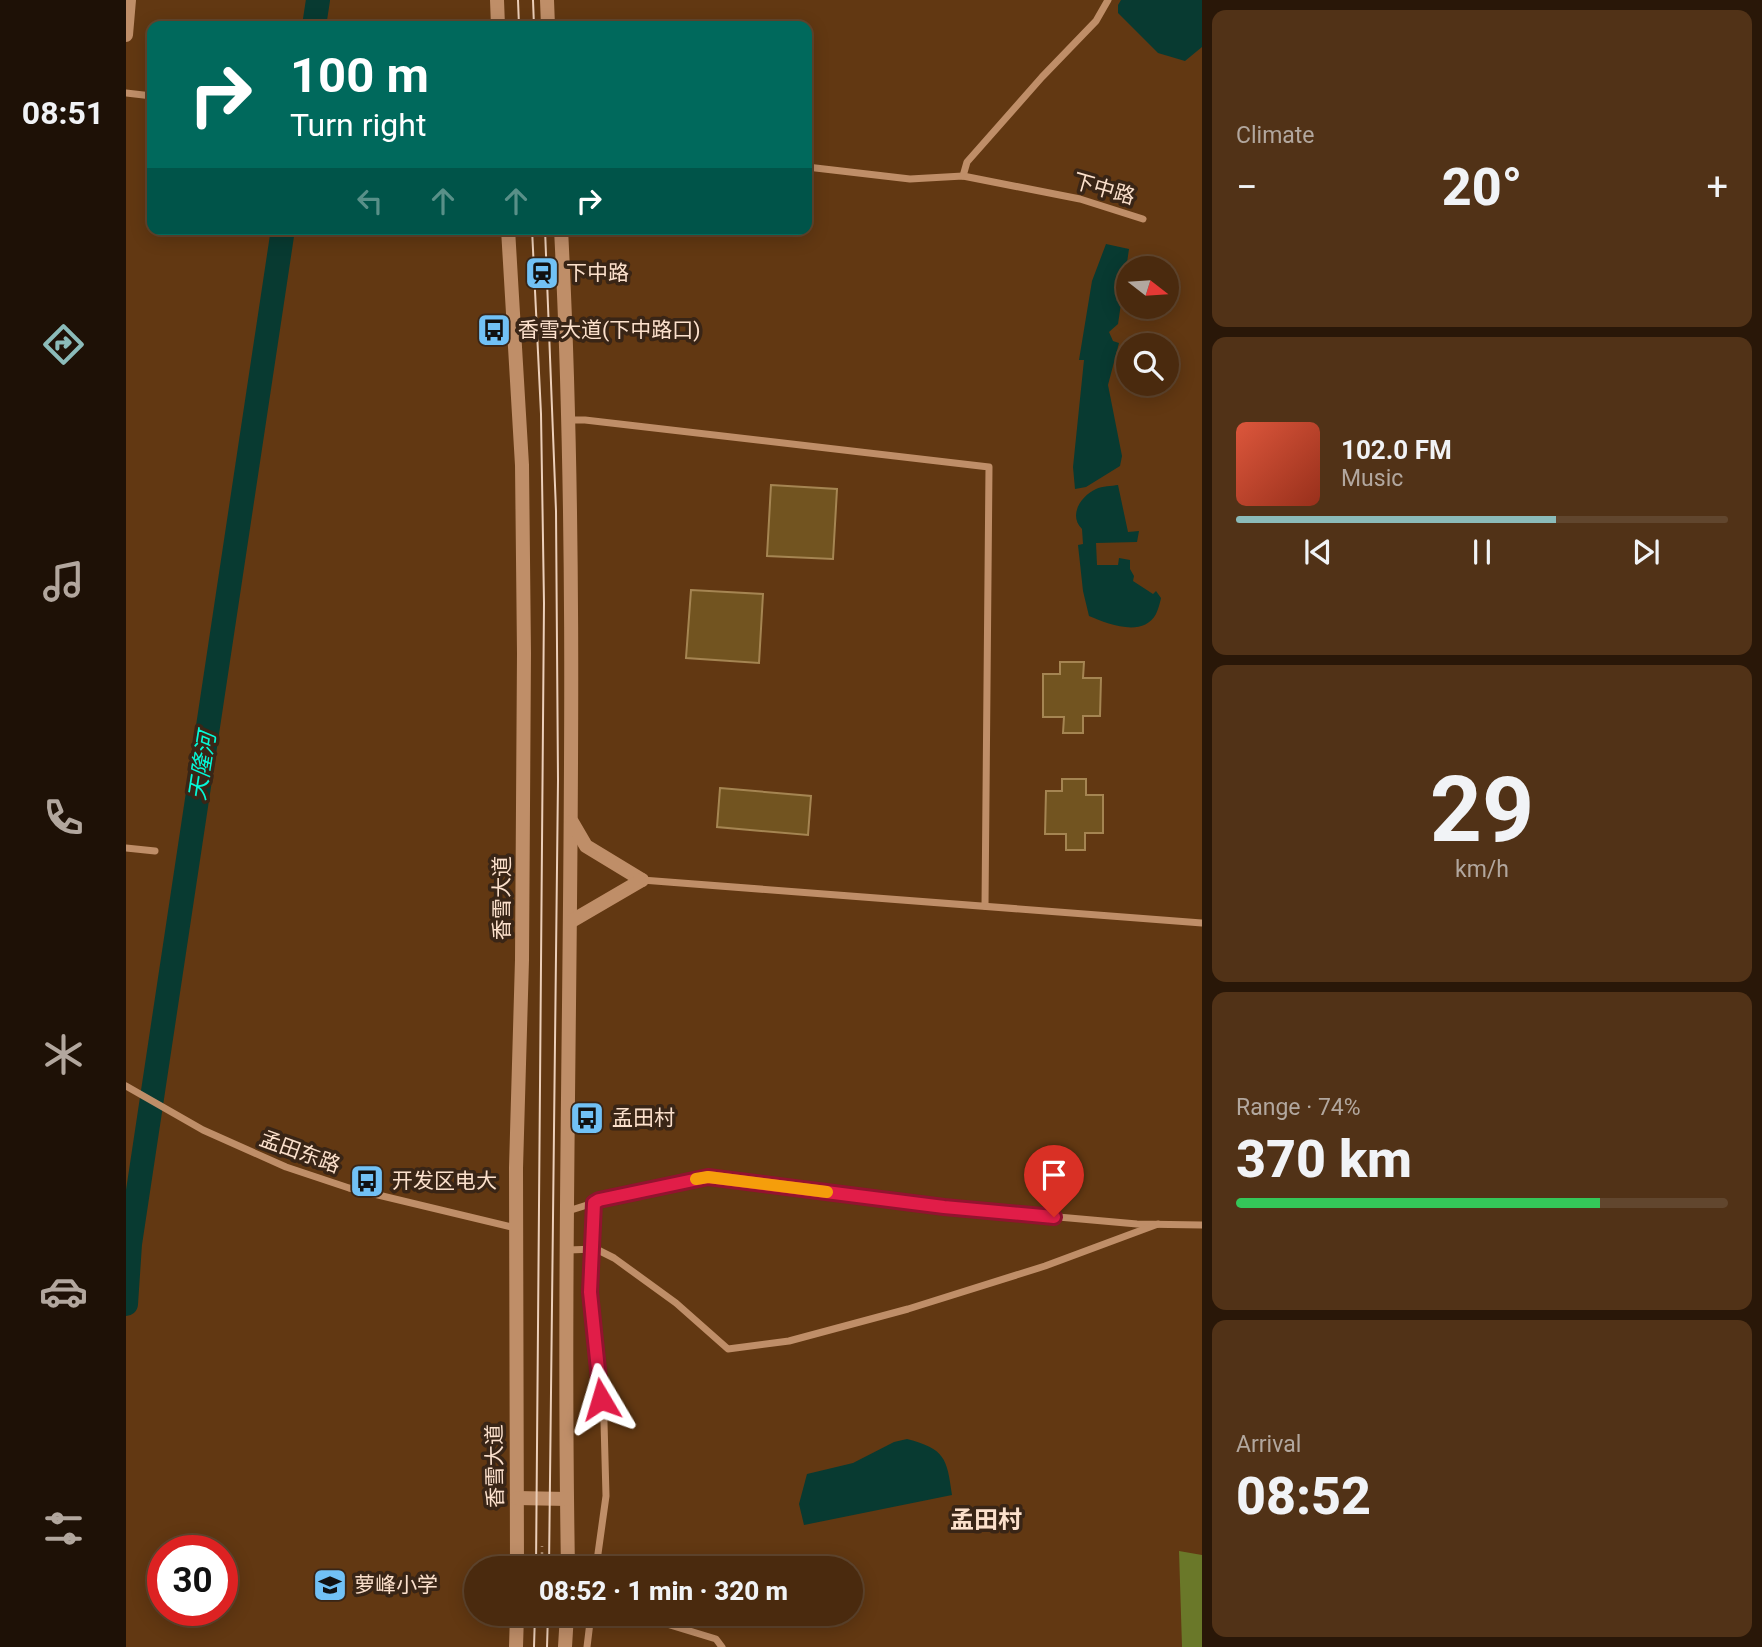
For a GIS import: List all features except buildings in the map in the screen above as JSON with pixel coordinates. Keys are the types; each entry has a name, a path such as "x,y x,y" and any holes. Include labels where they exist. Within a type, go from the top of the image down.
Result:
{"main road":[{"path":"126,35 129,0"},
{"path":"497,0 498,21"},
{"path":"547,0 548,21"},
{"name":"香雪大道","path":"508,235 522,465 524,653 522,960 516,1228 517,1556"},
{"path":"562,235 569,420 571,821 568,1556"},
{"path":"570,922 642,880 586,846 571,821"},
{"path":"517,1498 567,1499"},
{"path":"516,1647 517,1626"},
{"path":"565,1647 566,1626"}],"street":[{"path":"963,176 967,162 1096,21 1108,0"},
{"path":"126,93 147,95"},
{"name":"下中路","path":"812,168 910,179 963,176 1080,199 1143,219"},
{"path":"569,420 989,467 985,906"},
{"path":"126,848 155,851"},
{"path":"642,880 1202,923"},
{"name":"孟田东路","path":"128,1087 228,1142 311,1176 349,1188 516,1228"},
{"path":"569,1211 618,1195 708,1177 944,1207 1157,1224 1202,1225"},
{"path":"594,1203 590,1292 594,1353 604,1422 606,1496 598,1556"},
{"path":"568,1250 596,1249 614,1258 676,1303 728,1349 789,1341 908,1309 1045,1266 1157,1224"},
{"path":"587,1647 590,1626"},
{"path":"673,1626 716,1639 722,1647"}],"path":[{"path":"542,1546 542,1556"}],"green space":[{"path":"1179,1551 1202,1555 1202,1647 1182,1647"}],"water":[{"path":"1121,0 1202,0 1202,47 1185,61 1158,53 1118,13"},
{"path":"1106,244 1129,249 1128,256 1116,256 1116,319 1119,319 1118,324 1109,332 1116,342 1116,354 1108,385 1122,456 1120,466 1086,487 1075,489 1073,467 1084,360 1079,360 1092,281"},
{"path":"1118,485 1128,532 1139,531 1137,542 1096,543 1097,565 1118,565 1119,558 1130,560 1133,581 1153,594 1156,591 1161,598 1156,614 1143,626 1125,627 1089,616 1083,591 1078,545 1083,544 1082,529 1078,524 1076,512 1081,501 1096,489"},
{"path":"907,1439 937,1451 942,1457 952,1495 804,1525 799,1504 807,1474 853,1463 894,1442"}],"waterway":[{"name":"天隆河","path":"315,21 318,0"},
{"name":"天隆河","path":"126,1304 130,1244 282,235"}],"tram line":[{"path":"518,0 519,21"},
{"path":"533,0 534,21"},
{"path":"532,235 541,414 544,603 536,1556"},
{"path":"545,235 556,511 558,780 549,1556"},
{"path":"534,1647 535,1626"},
{"path":"547,1647 548,1626"}],"slow traffic":[{"path":"696,1179 708,1177 827,1192"}],"place":[{"name":"下中路","path":"542,273"},
{"name":"香雪大道(下中路口)","path":"494,330"},
{"name":"孟田村","path":"587,1118"},
{"name":"开发区电大","path":"367,1181"},
{"name":"萝峰小学","path":"330,1585"}],"district":[{"name":"孟田村","path":"986,1520"}],"route":[{"path":"601,1399 594,1353 590,1292 594,1203 599,1200 708,1177 944,1207 1054,1217"}]}
